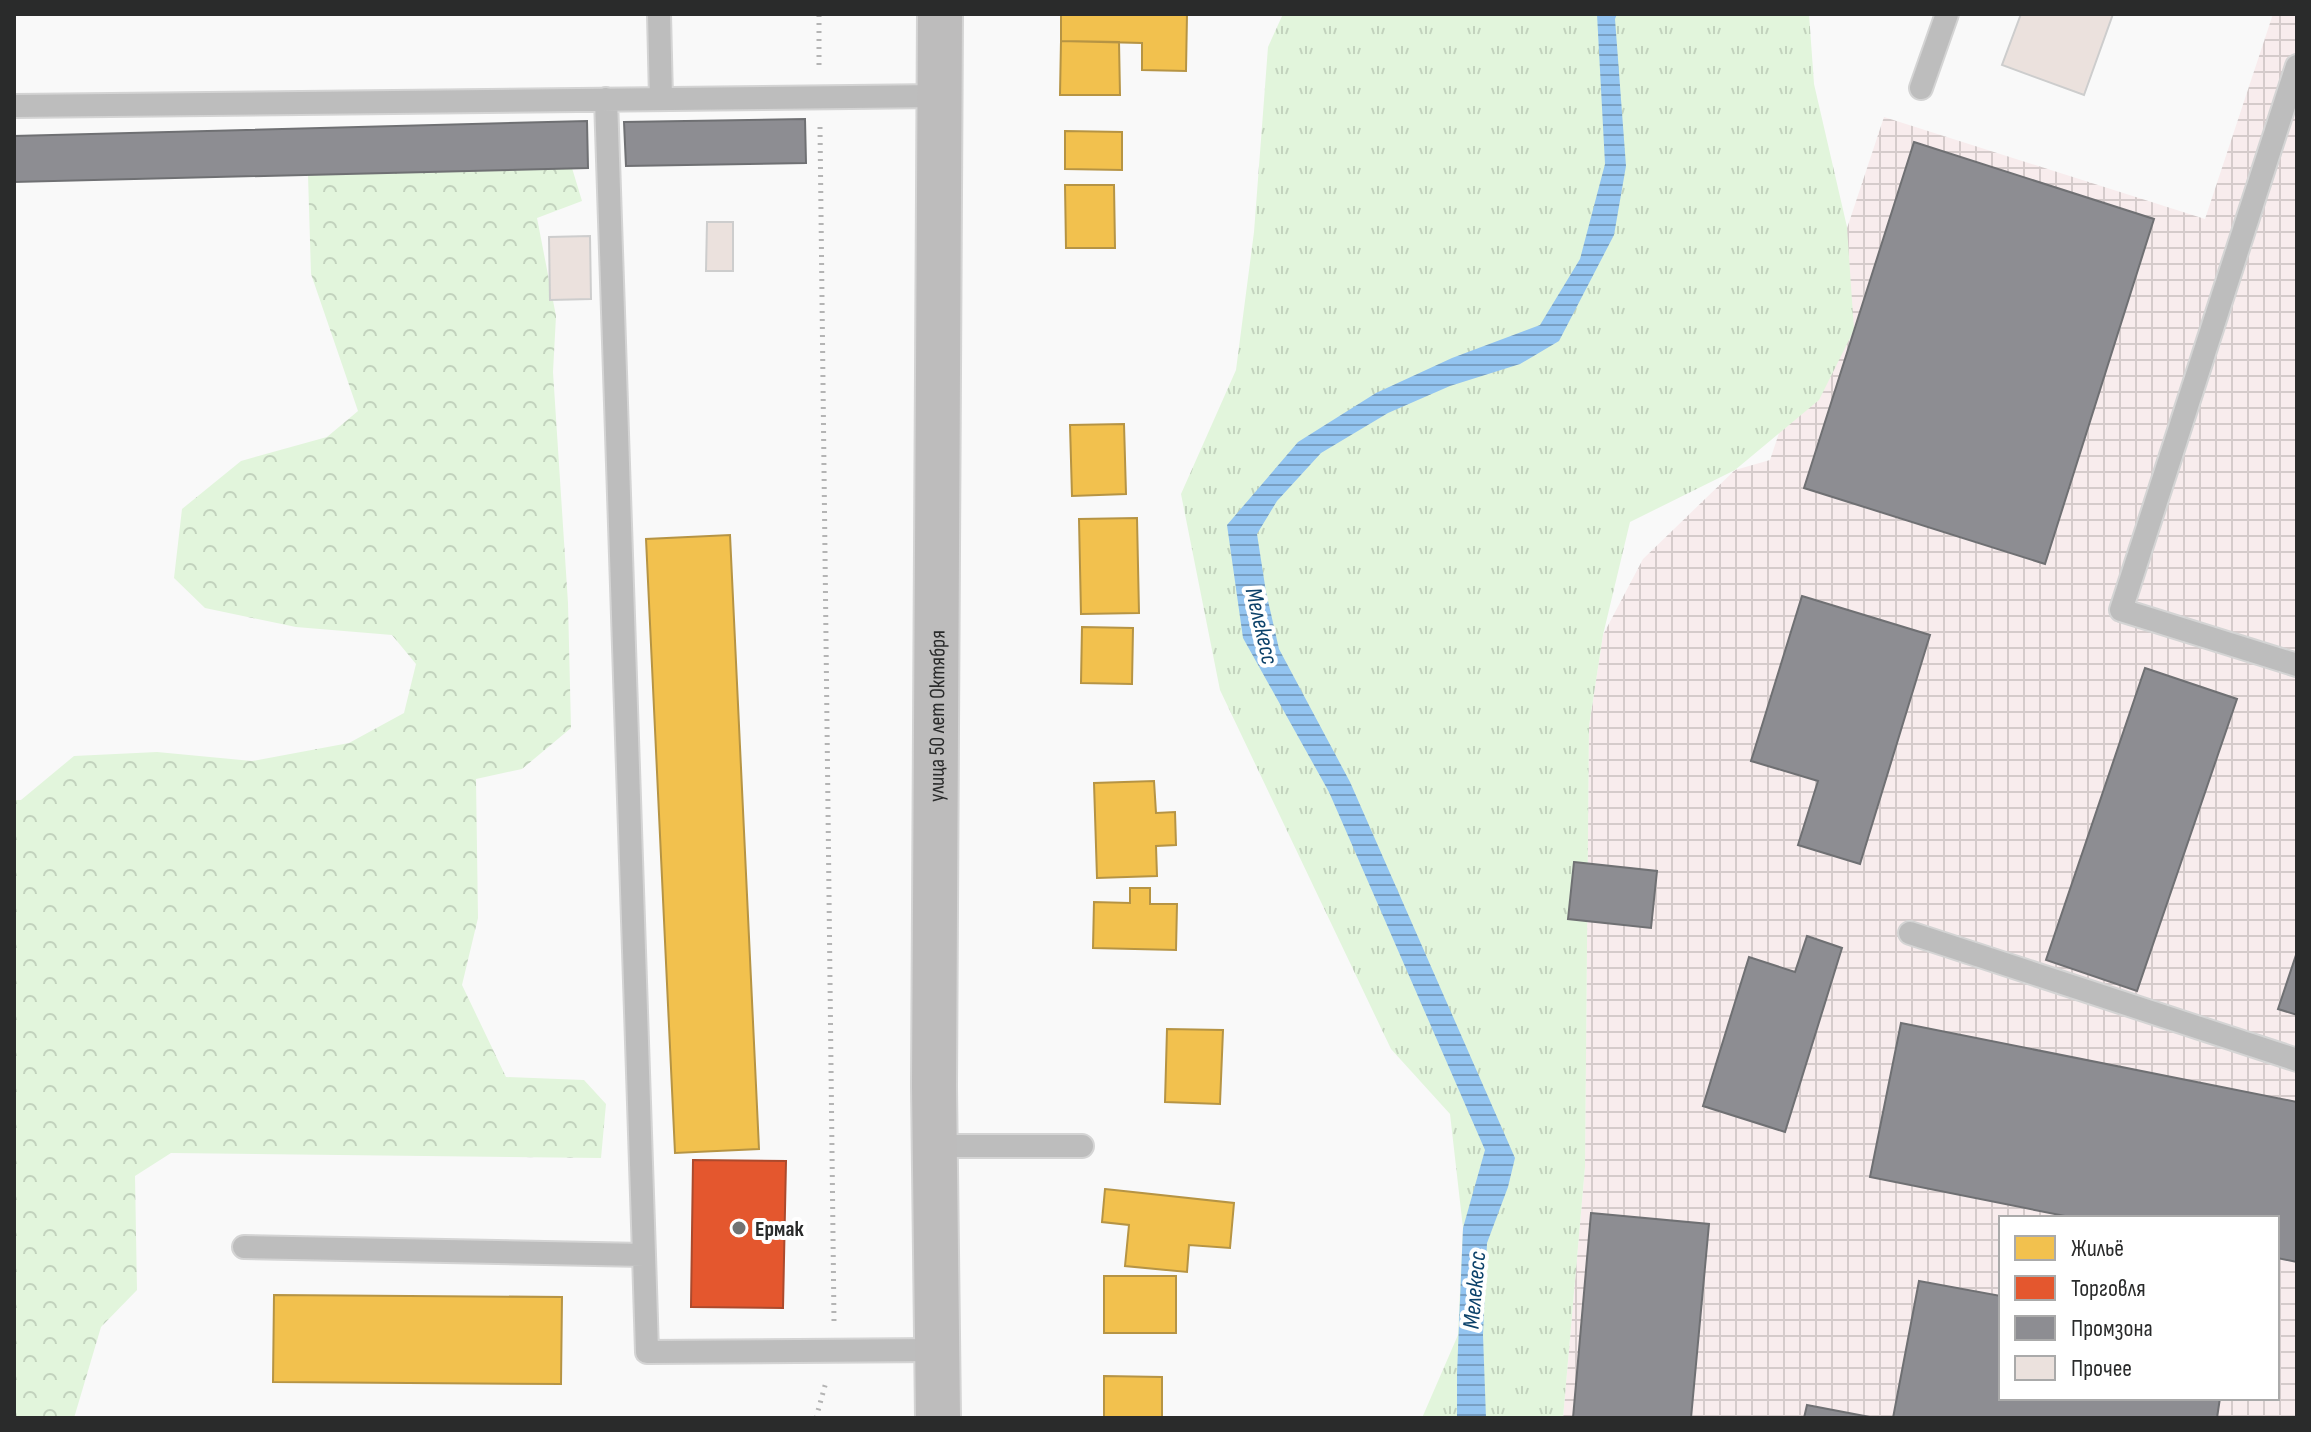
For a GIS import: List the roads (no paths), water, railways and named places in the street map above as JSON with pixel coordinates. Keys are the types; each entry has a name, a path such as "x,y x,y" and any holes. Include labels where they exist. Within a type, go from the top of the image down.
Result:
{"main road":[{"name":"улица 50 лет Октября","path":"938,1418 935,1146 940,14"}],"lane":[{"path":"659,14 661,99"},
{"path":"1921,88 1947,14"},
{"path":"2297,66 2121,610 2297,665"},
{"path":"14,106 939,96"},
{"path":"606,99 647,1352 937,1350"},
{"path":"1910,933 2297,1060"},
{"path":"935,1146 1082,1146"},
{"path":"244,1247 644,1255"}],"water":[{"name":"Мелекесс","path":"1597,14 1617,14 1626,166 1614,235 1559,341 1520,364 1450,386 1388,413 1321,453 1277,501 1257,534 1279,649 1350,782 1515,1158 1508,1187 1487,1243 1483,1335 1486,1418 1457,1418 1463,1228 1485,1150 1329,792 1243,638 1227,525 1298,442 1376,393 1452,358 1540,325 1580,259 1605,164"}],"place":[{"name":"Ермак","path":"739,1228"}]}
